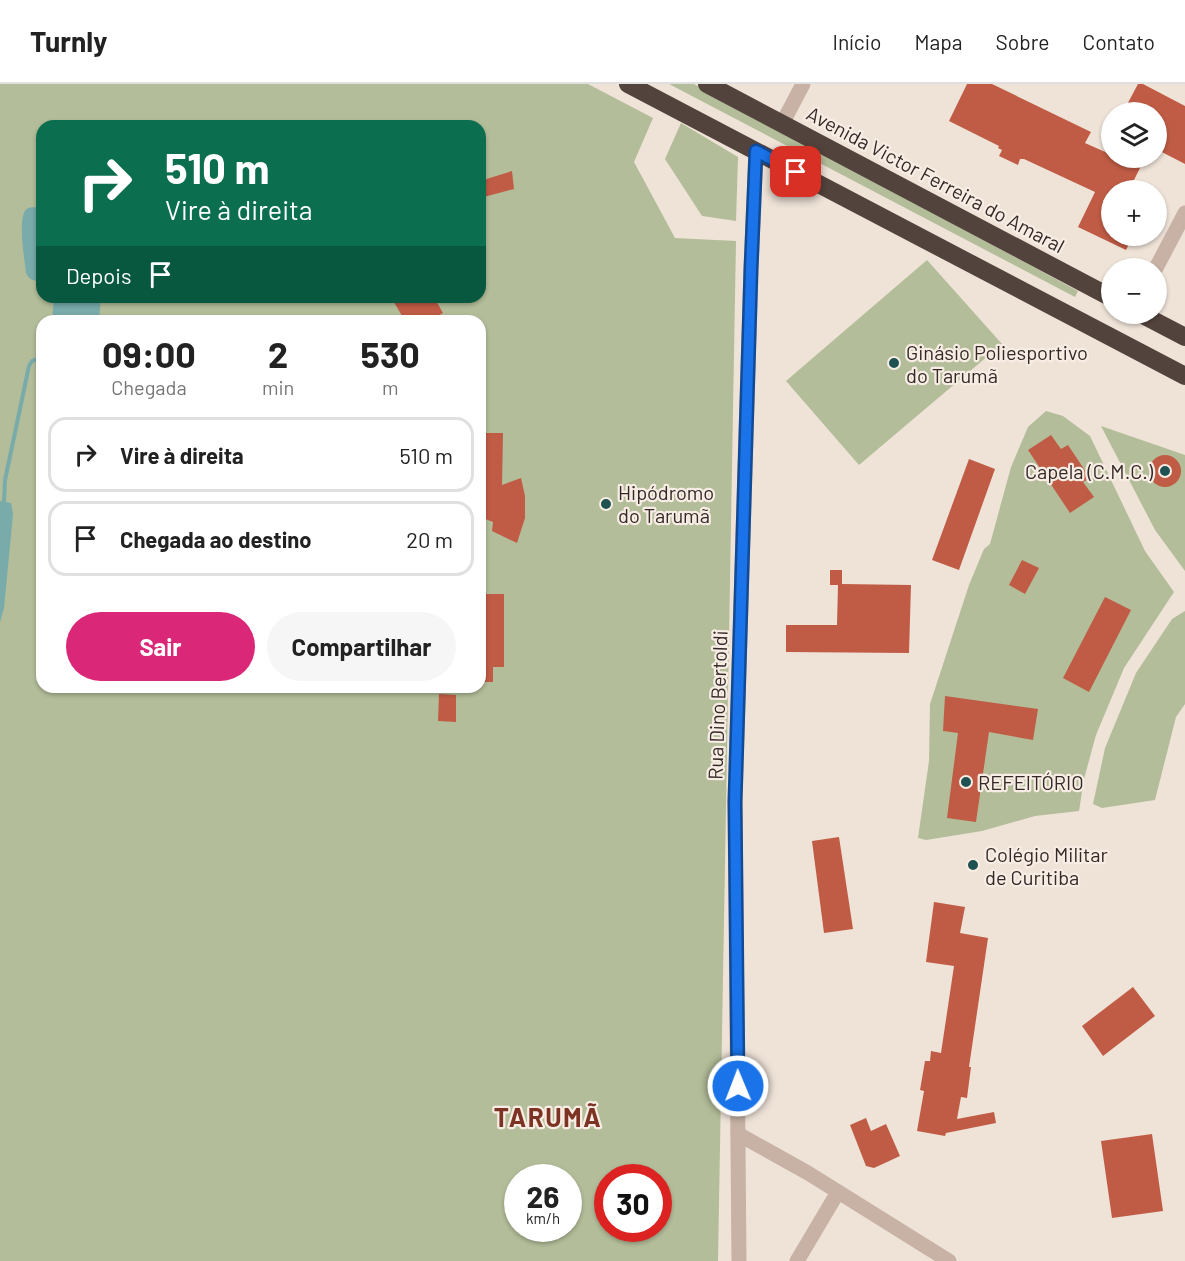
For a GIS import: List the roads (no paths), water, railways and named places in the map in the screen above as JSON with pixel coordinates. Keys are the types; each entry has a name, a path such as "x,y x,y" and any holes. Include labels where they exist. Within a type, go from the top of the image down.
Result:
{"highway":[{"path":"628,84 1181,371"},
{"name":"Avenida Victor Ferreira do Amaral","path":"707,84 1101,292"},
{"path":"1161,324 1185,337"}],"street":[{"path":"782,124 803,84"},
{"name":"Rua Dino Bertoldi","path":"739,1261 735,802 756,151"},
{"path":"1161,258 1185,213"},
{"path":"738,1134 838,1192 949,1261"},
{"path":"797,1261 838,1192"}],"water":[{"path":"36,207 36,281 26,273 23,249 22,219 28,208"},
{"path":"54,303 100,303 100,315 52,315"},
{"path":"0,501 11,503 13,514 4,608 0,622"}],"waterway":[{"path":"4,502 5,480 29,366 36,359"}],"place":[{"name":"Ginásio Poliesportivo do Tarumã","path":"894,363"},
{"name":"Capela (C.M.C.)","path":"1165,471"},
{"name":"Hipódromo do Tarumã","path":"606,504"},
{"name":"REFEITÓRIO","path":"966,782"},
{"name":"Colégio Militar de Curitiba","path":"973,865"}],"district":[{"name":"TARUMÃ","path":"548,1116"}]}
